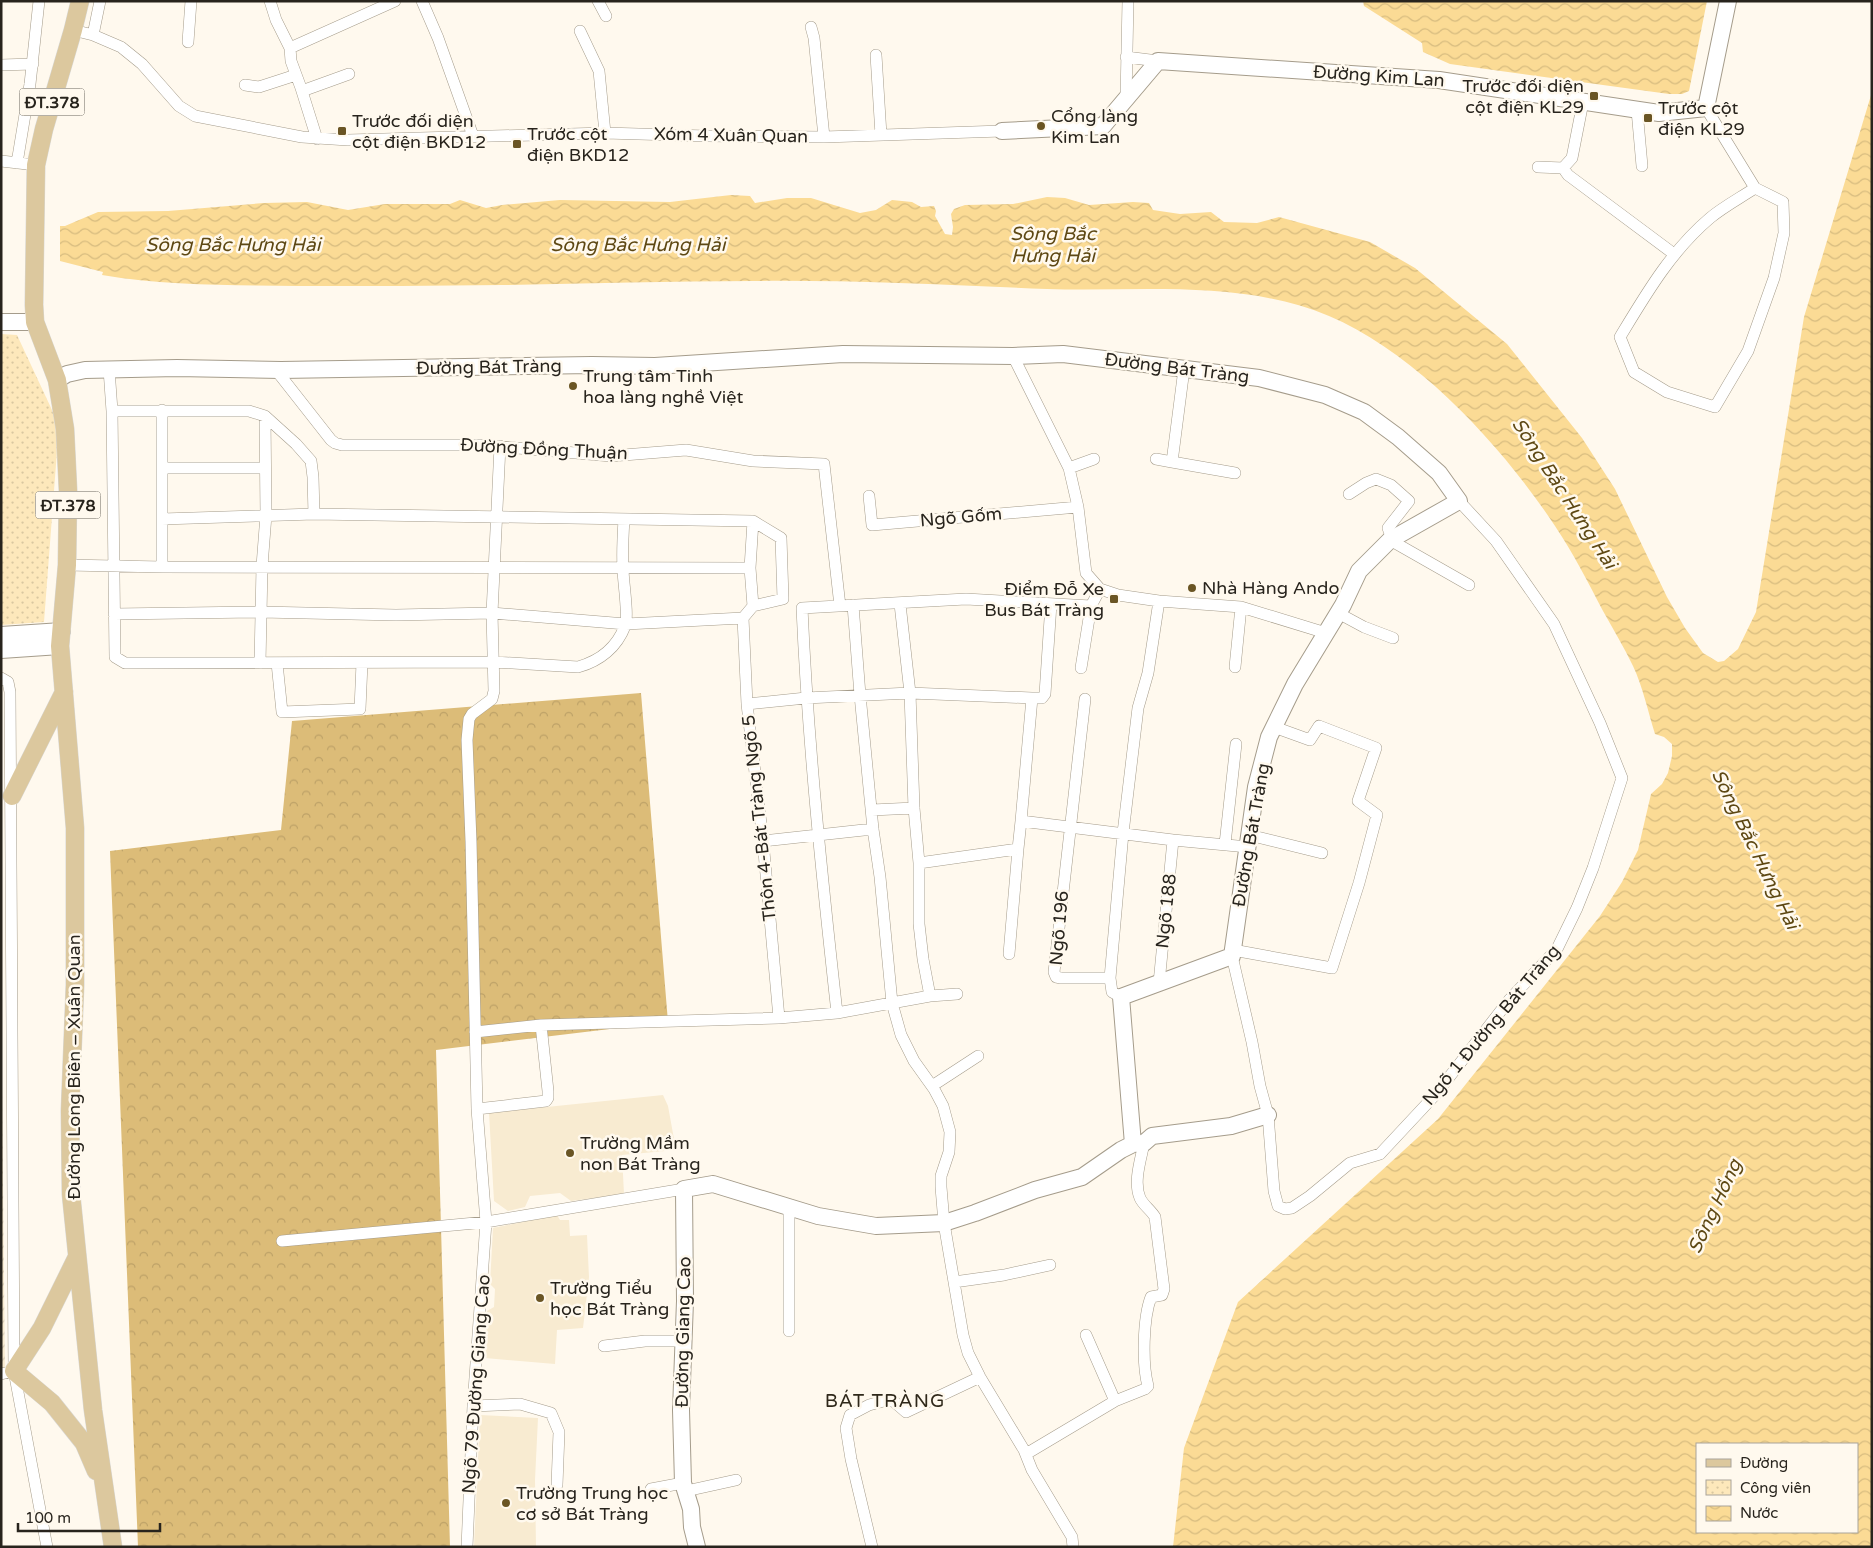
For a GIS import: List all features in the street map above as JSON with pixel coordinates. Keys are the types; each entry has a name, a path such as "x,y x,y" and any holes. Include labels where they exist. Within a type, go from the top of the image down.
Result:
{"main road":[{"name":"ĐT.378","path":"61,638 66,565 68,490 66,429 58,380 35,313 36,170 44,129 80,1"},
{"name":"Đường Long Biên – Xuân Quan","path":"61,638 75,828 75,985 70,1111 71,1194 93,1410 113,1547"},
{"path":"12,796 65,692"},
{"path":"78,1257 42,1328 8,1373 52,1403 84,1443 106,1494"}],"street":[{"path":"17,163 32,64 39,1"},
{"path":"93,35 100,1"},
{"path":"188,42 191,1"},
{"path":"270,1 276,20 290,48 291,62 317,139"},
{"path":"290,48 395,1"},
{"path":"422,1 438,38 473,136"},
{"path":"598,1 606,16"},
{"path":"1126,98 1128,1"},
{"path":"1728,1 1706,108 1755,188 1784,202 1784,233 1774,278 1748,351 1715,407 1667,392 1634,372 1620,337 1654,281 1674,254 1710,217 1755,188"},
{"path":"811,27 814,38 824,137"},
{"name":"Xóm 4 Xuân Quan","path":"73,30 93,35 121,47 142,64 179,106 195,116 317,139 605,132 707,136 824,137 1002,131"},
{"path":"580,31 599,71 605,132"},
{"path":"876,55 882,135"},
{"path":"1126,57 1158,61"},
{"path":"1002,131 1103,126 1158,61"},
{"name":"Đường Kim Lan","path":"1158,61 1439,80 1659,113 1706,108"},
{"path":"1,65 32,64"},
{"path":"302,91 349,74"},
{"path":"245,85 259,87 296,75"},
{"path":"1563,168 1572,158 1583,102"},
{"path":"1637,110 1642,166"},
{"path":"1,161 17,163 36,170"},
{"path":"1538,167 1563,168"},
{"path":"1563,168 1568,175 1674,254"},
{"path":"1,322 35,313"},
{"name":"Đường Bát Tràng","path":"58,380 74,372 109,369 276,370 592,365 655,366 843,354 1013,356 1063,354 1259,378 1325,395 1364,412 1439,473 1459,501 1391,540 1359,571 1338,613 1295,684 1269,737 1256,787 1233,953"},
{"path":"1013,356 1069,468 1078,507 1086,573 1100,588 1118,595 1159,601 1241,607 1326,633"},
{"path":"109,369 112,411 115,657 125,663 494,662 578,667 589,664 615,645 626,624 623,567 624,519"},
{"path":"1172,462 1184,369"},
{"name":"Đường Đồng Thuận","path":"276,370 335,443 342,445 480,445 611,456 686,450 753,461 824,464 840,606"},
{"path":"162,410 162,567"},
{"path":"112,411 249,411 265,416 296,444 310,461 313,477 314,514"},
{"path":"260,663 262,566 266,515 265,416"},
{"path":"494,662 492,613 500,446"},
{"path":"1069,468 1094,459"},
{"path":"1156,459 1235,473"},
{"path":"162,468 265,468"},
{"path":"1349,494 1376,479 1391,485 1409,501 1388,528 1391,540 1469,584"},
{"name":"Ngõ Gốm","path":"869,496 872,525 1078,507"},
{"name":"Ngõ 1 Đường Bát Tràng","path":"1268,1115 1274,1191 1278,1206 1285,1210 1292,1208 1310,1196 1350,1163 1380,1154 1436,1094 1510,999 1557,949 1577,908 1593,868 1622,778 1596,714 1554,624 1496,541 1459,501"},
{"path":"162,519 314,514 753,521 781,538 784,600"},
{"path":"753,521 750,568 754,606"},
{"path":"66,565 162,567 750,568"},
{"path":"1081,668 1091,606 1100,588"},
{"path":"114,614 261,612 396,615 492,613 626,624 744,618 754,606 784,600 802,608 966,599 1091,606"},
{"path":"1159,601 1148,673 1138,708 1123,833 1110,978 1112,992 1121,996 1233,953 1332,968 1359,883 1377,815 1358,800 1376,748 1319,726 1310,740 1274,727"},
{"path":"900,604 910,693 914,808 919,863 919,924 930,996"},
{"path":"747,704 806,698 910,693 1042,698 1045,694 1051,604"},
{"path":"854,605 860,695 892,1003 901,1035 914,1061 932,1086 943,1106 950,1132 949,1152 941,1176 944,1222 963,1334 968,1353 980,1377 1072,1537 1073,1547"},
{"path":"1235,667 1241,607"},
{"path":"802,608 806,698 837,1013"},
{"path":"1338,613 1364,627 1393,638"},
{"name":"Thôn 4-Bát Tràng Ngõ 5","path":"744,618 747,704 763,841 779,1018"},
{"path":"1,635 61,638"},
{"path":"1,650 61,638"},
{"name":"Ngõ 79 Đường Giang Cao","path":"467,1547 473,1406 486,1222 477,1109 467,740 469,719 472,714 492,699 494,691 494,662"},
{"path":"277,663 282,712 360,709 362,663"},
{"path":"1,678 8,682 10,692 6,777 12,796 6,948 8,1373 47,1547"},
{"path":"1009,954 1032,698"},
{"path":"1069,826 1084,699"},
{"path":"1225,844 1236,744"},
{"path":"872,810 914,808"},
{"path":"1021,821 1173,840 1225,844 1249,841 1322,853"},
{"name":"Ngõ 196","path":"1069,826 1054,972 1056,976 1061,978 1110,978"},
{"path":"763,841 874,829"},
{"name":"Ngõ 188","path":"1159,983 1173,840"},
{"path":"919,863 1018,849"},
{"path":"282,1241 486,1222 713,1184 818,1216 876,1226 944,1222 975,1213 1035,1190 1082,1177 1152,1136 1231,1126 1268,1115 1260,1086 1233,953"},
{"path":"475,1032 541,1025 779,1018 837,1013 930,996 957,994"},
{"path":"1026,1454 1115,1402 1148,1386 1144,1352 1147,1307 1150,1297 1162,1294 1164,1291 1156,1217 1151,1209 1141,1201 1138,1192 1139,1143 1121,996"},
{"path":"477,1109 546,1101 548,1090 541,1025"},
{"path":"932,1086 978,1056"},
{"name":"Đường Giang Cao","path":"684,1189 685,1301 682,1341 681,1410 685,1487 697,1547"},
{"path":"789,1206 789,1331"},
{"path":"954,1282 1004,1275 1050,1265"},
{"path":"1086,1335 1115,1402"},
{"path":"604,1346 645,1341 682,1341"},
{"path":"872,1547 859,1500 846,1428 850,1415 869,1405 891,1398 906,1412 980,1377"},
{"path":"473,1406 520,1404 551,1413 559,1432 557,1485"},
{"path":"651,1489 685,1487 736,1480"}],"shaded area":[{"path":"1,990 5,1373 1,1373"},
{"name":"Trường Mầm non Bát Tràng","path":"663,1095 668,1106 676,1150 622,1155 624,1194 571,1201 560,1193 530,1196 525,1207 508,1211 494,1201 489,1113"},
{"name":"Trường Tiểu học Bát Tràng","path":"557,1215 560,1220 569,1220 570,1236 587,1235 589,1277 583,1328 557,1330 555,1364 485,1358 487,1311 494,1307 495,1289 490,1284 493,1228"},
{"name":"Trường Trung học cơ sở Bát Tràng","path":"480,1415 538,1418 535,1480 536,1547 474,1547"}],"green space":[{"path":"1,334 17,335 59,425 44,622 1,625"},
{"path":"641,693 668,1022 436,1050 450,1547 138,1547 110,851 281,830 292,721"}],"water":[{"path":"1363,1 1707,1 1689,91 1682,94 1669,94 1450,64 1423,52 1422,43 1364,6"},
{"path":"1872,92 1872,1547 1173,1547 1184,1448 1238,1302 1438,1119 1600,916 1622,882 1638,850 1651,794 1662,784 1668,773 1672,756 1672,744 1664,737 1655,734 1640,682 1630,659 1562,536 1534,496 1484,434 1426,378 1362,333 1329,316 1295,304 1261,297 1190,290 1082,290 826,281 375,286 175,283 102,275 103,272 60,261 60,226 65,226 98,212 168,211 264,203 307,202 348,210 385,204 450,204 460,200 486,208 560,200 670,202 731,195 750,196 755,203 787,198 811,198 860,213 876,210 892,200 912,202 921,207 934,206 935,216 945,234 952,235 951,214 954,209 965,205 1013,204 1047,197 1065,198 1089,205 1133,202 1149,203 1153,210 1180,214 1211,212 1224,222 1257,223 1279,217 1370,242 1415,268 1507,344 1582,438 1615,489 1667,597 1685,628 1703,653 1718,662 1724,661 1738,649 1756,612 1804,317"}],"place":[{"name":"Trước đối diện cột điện KL29","path":"1594,96"},
{"name":"Trước cột điện KL29","path":"1648,118"},
{"name":"Cổng làng Kim Lan","path":"1041,126"},
{"name":"Trước đối diện cột điện BKD12","path":"342,131"},
{"name":"Trước cột điện BKD12","path":"517,144"},
{"name":"Trung tâm Tinh hoa làng nghề Việt","path":"573,386"},
{"name":"Nhà Hàng Ando","path":"1192,588"},
{"name":"Điểm Đỗ Xe Bus Bát Tràng","path":"1114,599"},
{"name":"Trường Mầm non Bát Tràng","path":"570,1153"},
{"name":"Trường Tiểu học Bát Tràng","path":"540,1298"},
{"name":"Trường Trung học cơ sở Bát Tràng","path":"506,1503"}],"district":[{"name":"BÁT TRÀNG","path":"885,1400"}],"water label":[{"name":"Sông Bắc Hưng Hải","path":"233,244"},
{"name":"Sông Bắc Hưng Hải","path":"638,244"},
{"name":"Sông Bắc Hưng Hải","path":"1053,244"},
{"name":"Sông Bắc Hưng Hải","path":"1565,493"},
{"name":"Sông Bắc Hưng Hải","path":"1756,849"},
{"name":"Sông Hồng","path":"1714,1206"}]}
